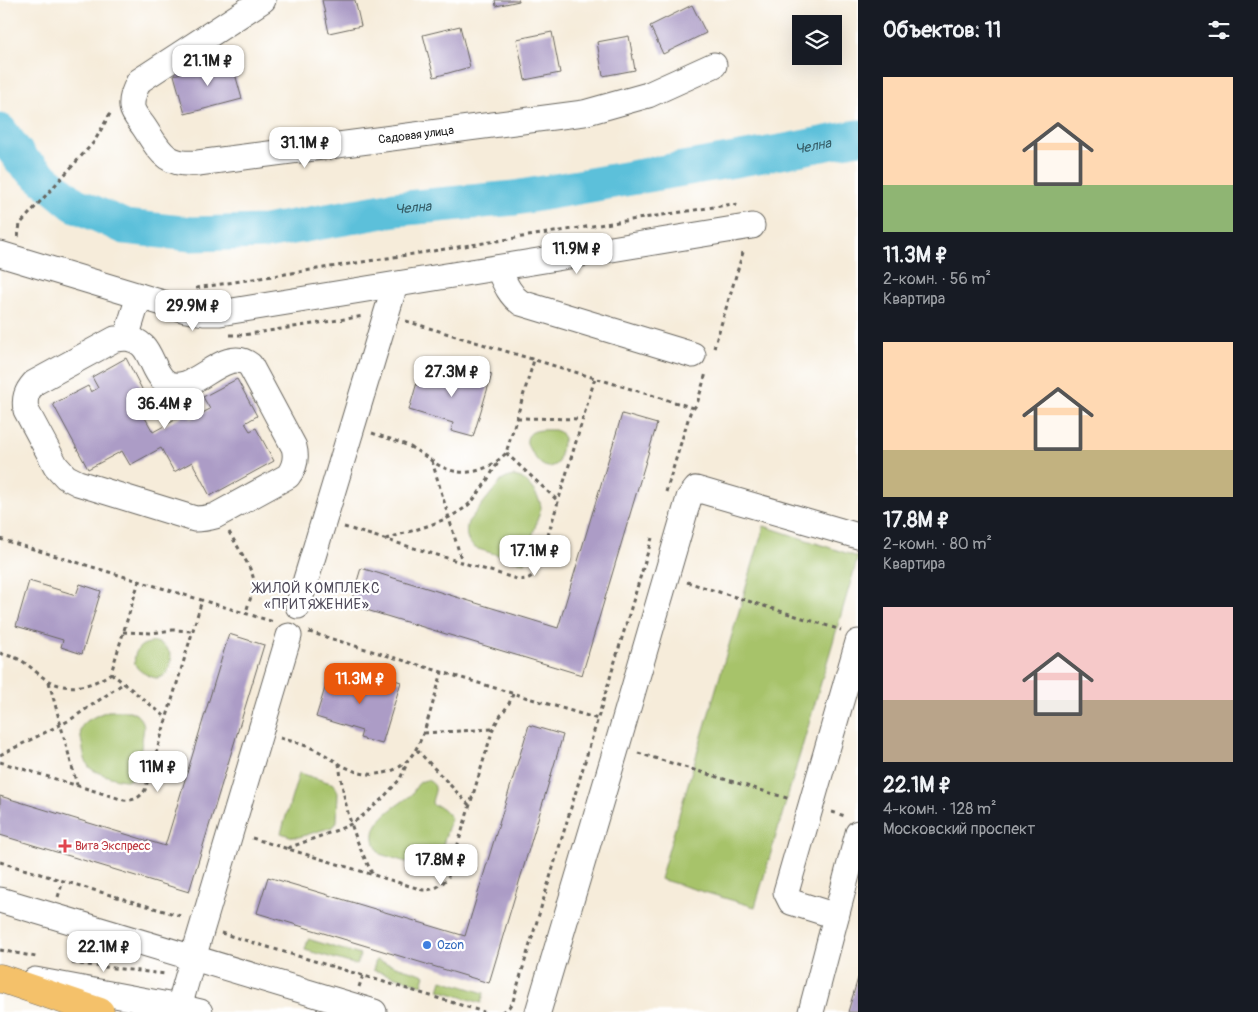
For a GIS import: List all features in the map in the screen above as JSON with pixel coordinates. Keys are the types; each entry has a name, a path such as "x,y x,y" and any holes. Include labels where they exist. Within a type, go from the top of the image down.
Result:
{"main road":[{"path":"0,978 100,1012"}],"street":[{"name":"Садовая улица","path":"263,0 139,81 132,96 132,109 160,152 171,160 184,164 584,113 648,95 714,65"},
{"path":"10,248 139,296 186,310 220,313 747,227"},
{"path":"498,268 513,297 521,303 693,355"},
{"path":"0,974 190,1009 190,967 260,732 295,624 324,520 395,285"},
{"path":"126,338 139,296"},
{"path":"126,338 132,339 144,347 160,378 172,385 189,383 226,362 240,360 246,362 250,366 296,454 292,472 219,514 208,518 195,518 78,483 66,477 56,466 26,410 24,402 26,394 34,383 115,339 126,338"},
{"path":"538,1012 617,746 655,573 689,498 696,489 858,536"},
{"path":"836,916 791,902 786,892 811,806 854,637"},
{"path":"811,1012 836,916 853,825"},
{"path":"0,900 190,967 374,1012"}],"path":[{"path":"10,248 20,224 94,142"},
{"path":"190,289 733,204 739,207 747,227"},
{"path":"386,315 694,408"},
{"path":"352,428 399,442 442,467 462,472 481,470 506,454 534,360"},
{"path":"324,520 522,580 531,578 538,569 595,378"},
{"path":"517,418 583,418"},
{"path":"506,454 558,501"},
{"path":"432,460 462,562"},
{"path":"386,539 449,518 460,512 473,500 499,460"},
{"path":"219,514 253,577 253,587 246,613"},
{"path":"0,539 246,613 295,624 598,720"},
{"path":"655,573 854,637"},
{"path":"0,653 20,660 49,681 60,685 86,686 96,682 111,673 138,580"},
{"path":"0,762 124,800 132,800 140,796 145,790 202,600"},
{"path":"123,632 193,631"},
{"path":"287,849 351,824 373,807 400,779 424,733 442,672"},
{"path":"111,673 167,718"},
{"path":"49,681 77,785"},
{"path":"0,755 70,720 124,684"},
{"path":"230,832 423,890 435,889 448,877 493,729 508,707 512,694"},
{"path":"424,733 493,729"},
{"path":"260,732 307,746 358,772 375,774 388,772 401,766 410,758"},
{"path":"617,746 811,806 853,825"},
{"path":"416,750 469,806"},
{"path":"339,763 351,824 361,850 374,875"},
{"path":"0,862 203,923 212,926 222,933 483,1012"},
{"path":"0,950 43,958"},
{"path":"70,962 96,966 190,967"}],"green space":[{"path":"555,430 560,432 564,438 558,463 547,467 535,458 528,446 527,439 533,432"},
{"path":"513,476 522,478 527,483 541,504 524,563 475,548 468,540 467,533 468,522 501,481"},
{"path":"764,526 858,557 755,907 660,879"},
{"path":"155,642 166,648 171,657 167,673 158,678 144,674 136,666 134,660 141,646"},
{"path":"108,711 130,711 136,714 143,722 144,727 138,771 134,777 128,780 96,772 89,767 85,758 80,733 82,726 88,720"},
{"path":"299,773 334,784 338,792 337,821 332,827 293,837 281,833"},
{"path":"427,780 435,787 432,803 434,806 442,808 451,818 435,871 380,854 375,844 374,835 380,820 410,796 418,784"},
{"path":"308,939 360,955 357,965 305,950"},
{"path":"376,960 425,975 422,985 373,970"},
{"path":"442,980 484,993 481,1003 439,990"}],"building":[{"path":"322,0 355,0 361,26 329,33"},
{"path":"495,0 519,0 519,1 496,6"},
{"path":"692,5 706,33 663,54 650,26"},
{"path":"460,26 470,67 434,77 423,35"},
{"path":"552,32 560,73 525,80 517,39"},
{"path":"629,36 635,70 603,76 597,42"},
{"path":"231,59 242,99 185,114 174,75"},
{"path":"126,358 144,393 134,398 153,432 188,413 191,419 210,409 203,397 237,379 257,416 245,423 250,431 256,428 274,461 210,496 192,462 174,472 161,448 130,465 122,451 88,469 53,404 88,386 91,392 98,388 92,377"},
{"path":"422,365 467,379 470,368 492,374 473,437 451,431 453,423 409,410"},
{"path":"622,414 657,424 582,675 350,605 361,568 558,628"},
{"path":"29,581 76,595 80,584 101,591 82,654 61,647 63,640 16,626"},
{"path":"229,634 264,645 189,892 0,835 0,796 165,846"},
{"path":"330,672 376,686 379,675 401,682 382,744 360,738 362,731 316,717"},
{"path":"529,725 563,735 489,983 257,913 268,877 465,936"},
{"path":"858,978 858,1012 848,1012"}],"waterway":[{"name":"Челна","path":"0,131 23,162 74,204 125,227 191,234 265,232 395,209 515,198 858,137"}],"place":[{"name":"Вита Экспресс","path":"65,846"},
{"name":"Ozon","path":"427,945"}],"district":[{"name":"ЖИЛОЙ КОМПЛЕКС «ПРИТЯЖЕНИЕ»","path":"317,596"}]}
